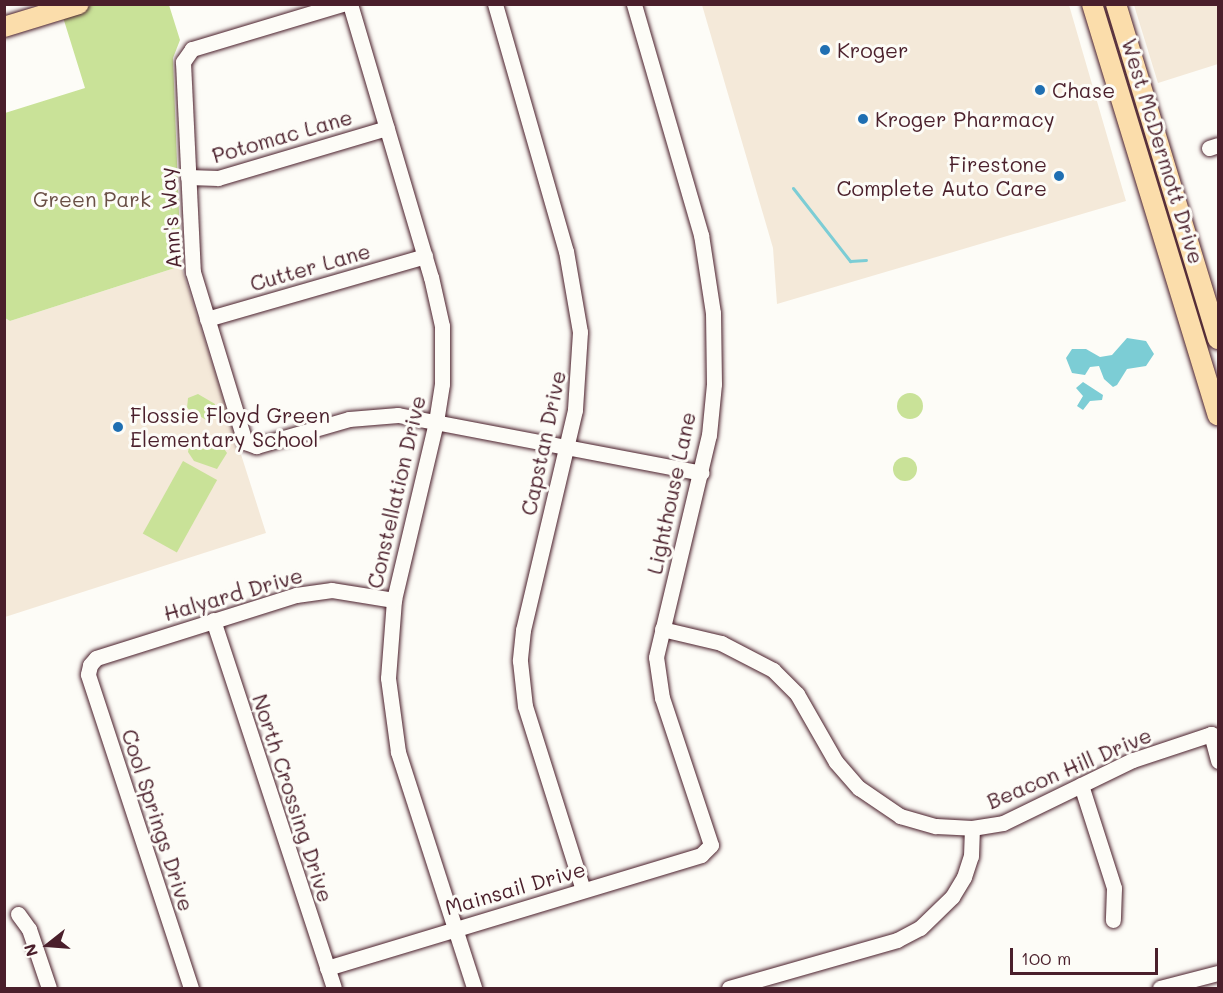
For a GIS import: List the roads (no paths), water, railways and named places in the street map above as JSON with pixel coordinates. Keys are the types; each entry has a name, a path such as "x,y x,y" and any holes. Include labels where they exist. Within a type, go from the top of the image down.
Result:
{"main road":[{"path":"4,27 79,4"},
{"name":"West McDermott Drive","path":"1092,4 1218,415"},
{"name":"West McDermott Drive","path":"1116,4 1218,339"}],"street":[{"name":"Ann's Way","path":"342,4 187,52 183,62 190,252 239,428 248,445 256,446 376,415 436,422"},
{"name":"Constellation Drive","path":"350,4 425,256 442,335 436,422 394,600 388,678 398,752 474,988"},
{"name":"Capstan Drive","path":"495,4 575,291 580,362 566,444 523,630 520,661 525,706 583,890"},
{"name":"Lighthouse Lane","path":"634,4 699,226 710,287 714,384 701,472 656,657 657,680 711,845"},
{"name":"Potomac Lane","path":"188,177 218,178 387,128"},
{"name":"Cutter Lane","path":"207,319 425,256"},
{"path":"436,422 522,441 566,444 701,472"},
{"name":"Halyard Drive","path":"90,665 96,658 213,620 314,591 394,600"},
{"name":"North Crossing Drive","path":"213,620 334,988"},
{"name":"Beacon Hill Drive","path":"662,629 721,643 773,670 797,694 846,774 884,807 926,824 972,828 1003,823 1133,760 1216,731"},
{"name":"Cool Springs Drive","path":"90,665 88,674 191,988"},
{"path":"1216,731 1218,761"},
{"path":"1081,785 1114,888 1113,920"},
{"path":"729,988 897,940 920,927 952,897 964,877 972,828"},
{"name":"Mainsail Drive","path":"327,968 701,855 711,845"},
{"path":"18,914 29,929 49,988"},
{"path":"1161,988 1218,973"}],"water":[{"path":"1127,338 1146,341 1154,354 1146,366 1127,369 1117,385 1113,387 1104,379 1099,366 1090,367 1085,375 1072,373 1066,358 1072,349 1086,349 1100,357 1112,355"},
{"path":"1083,382 1103,395 1102,400 1090,401 1083,410 1077,406 1083,396 1076,388"}],"waterway":[{"path":"793,188 850,261 866,260"}],"place":[{"name":"Kroger","path":"825,50"},
{"name":"Chase","path":"1040,90"},
{"name":"Kroger Pharmacy","path":"863,119"},
{"name":"Firestone Complete Auto Care","path":"1059,176"},
{"name":"Flossie Floyd Green Elementary School","path":"118,427"}],"park label":[{"name":"Green Park","path":"92,199"}]}
